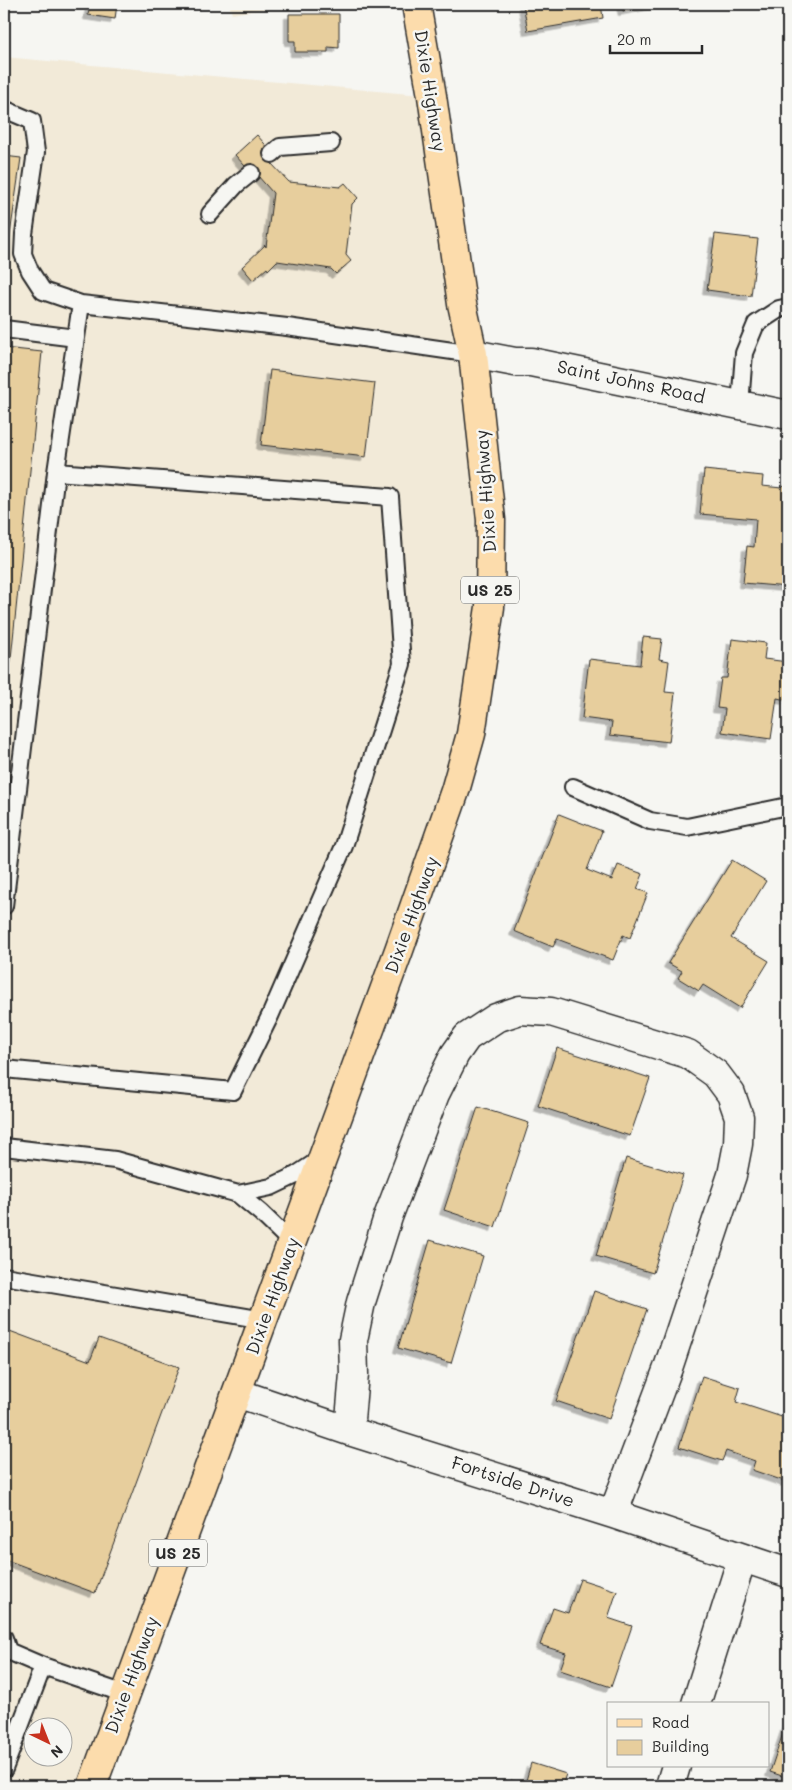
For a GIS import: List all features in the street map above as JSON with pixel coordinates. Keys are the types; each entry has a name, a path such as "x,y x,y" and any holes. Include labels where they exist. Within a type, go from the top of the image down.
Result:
{"main road":[{"name":"Dixie Highway","path":"92,1786 400,950 455,791 471,734 490,607 491,520 473,354 462,304 432,96 416,4"}],"street":[{"name":"Saint Johns Road","path":"473,354 516,362 531,362 788,415"},
{"path":"349,1431 354,1374 353,1340 361,1302 388,1217 435,1094 455,1054 467,1038 496,1018 520,1010 551,1012 688,1054 716,1074 730,1094 739,1117 738,1144 732,1175 668,1368 613,1514"},
{"name":"Fortside Drive","path":"237,1393 349,1431 613,1514 788,1573"},
{"path":"697,1702 742,1558"},
{"path":"670,1786 675,1768"}],"lane":[{"path":"4,109 32,121 36,152 24,234 23,254 30,271 43,290 80,304 287,327 473,354"},
{"path":"272,154 280,147 331,142"},
{"path":"210,214 236,185 251,173"},
{"path":"4,906 56,472 80,304"},
{"path":"740,405 744,353 756,324 779,310 788,308"},
{"path":"4,329 76,338"},
{"path":"4,1068 233,1091 270,1016 344,846 402,664 390,497 56,472"},
{"path":"573,787 650,820 687,827 788,806"},
{"path":"4,1147 115,1160 238,1194 292,1243"},
{"path":"238,1194 271,1187 296,1175 324,1156"},
{"path":"4,1276 264,1320"},
{"path":"5,1647 43,1666 125,1694"},
{"path":"4,1769 43,1666"}],"shaded area":[{"path":"229,4 295,4 232,14"},
{"path":"4,57 432,96 491,520 471,734 92,1786 4,1786"}],"building":[{"path":"90,4 117,4 115,19 88,15"},
{"path":"523,4 601,4 603,18 528,31"},
{"path":"621,4 659,4 623,11"},
{"path":"289,14 339,14 339,48 328,47 328,52 295,52 295,41 289,41"},
{"path":"257,135 277,158 271,163 289,182 340,187 345,183 358,198 352,204 346,255 351,261 336,274 331,269 277,261 253,280 242,267 265,245 266,247 273,193 235,155"},
{"path":"4,156 21,158 4,277"},
{"path":"715,234 758,239 751,296 707,290"},
{"path":"4,348 42,352 4,728"},
{"path":"270,370 375,383 366,457 261,445"},
{"path":"704,470 763,476 762,486 782,488 788,482 788,587 743,583 747,546 754,547 756,519 700,514"},
{"path":"643,637 662,639 659,659 669,661 665,692 675,693 669,742 610,735 612,722 582,718 589,659 640,665"},
{"path":"732,639 766,643 764,659 788,662 786,700 777,698 771,739 722,732 725,709 717,708 721,678 727,678"},
{"path":"559,814 602,831 587,870 612,880 618,865 643,874 637,889 648,893 630,938 623,935 613,960 557,939 553,947 514,931"},
{"path":"732,860 766,881 731,938 769,961 740,1008 703,985 699,991 678,978 682,971 668,963"},
{"path":"557,1048 650,1078 630,1136 538,1106"},
{"path":"478,1107 529,1123 495,1227 444,1210"},
{"path":"626,1158 683,1175 653,1273 596,1256"},
{"path":"430,1240 483,1256 451,1363 398,1348"},
{"path":"594,1291 647,1309 609,1419 556,1401"},
{"path":"7,1330 90,1361 99,1338 179,1367 95,1593 4,1559 4,1340"},
{"path":"702,1376 740,1388 736,1402 788,1419 787,1482 752,1470 755,1461 726,1451 722,1461 679,1447"},
{"path":"580,1579 617,1591 608,1618 632,1626 611,1687 560,1670 566,1653 540,1645 553,1608 568,1613"},
{"path":"788,1718 788,1778 770,1772"},
{"path":"531,1763 566,1774 562,1786 509,1786 511,1780 525,1784"}]}
